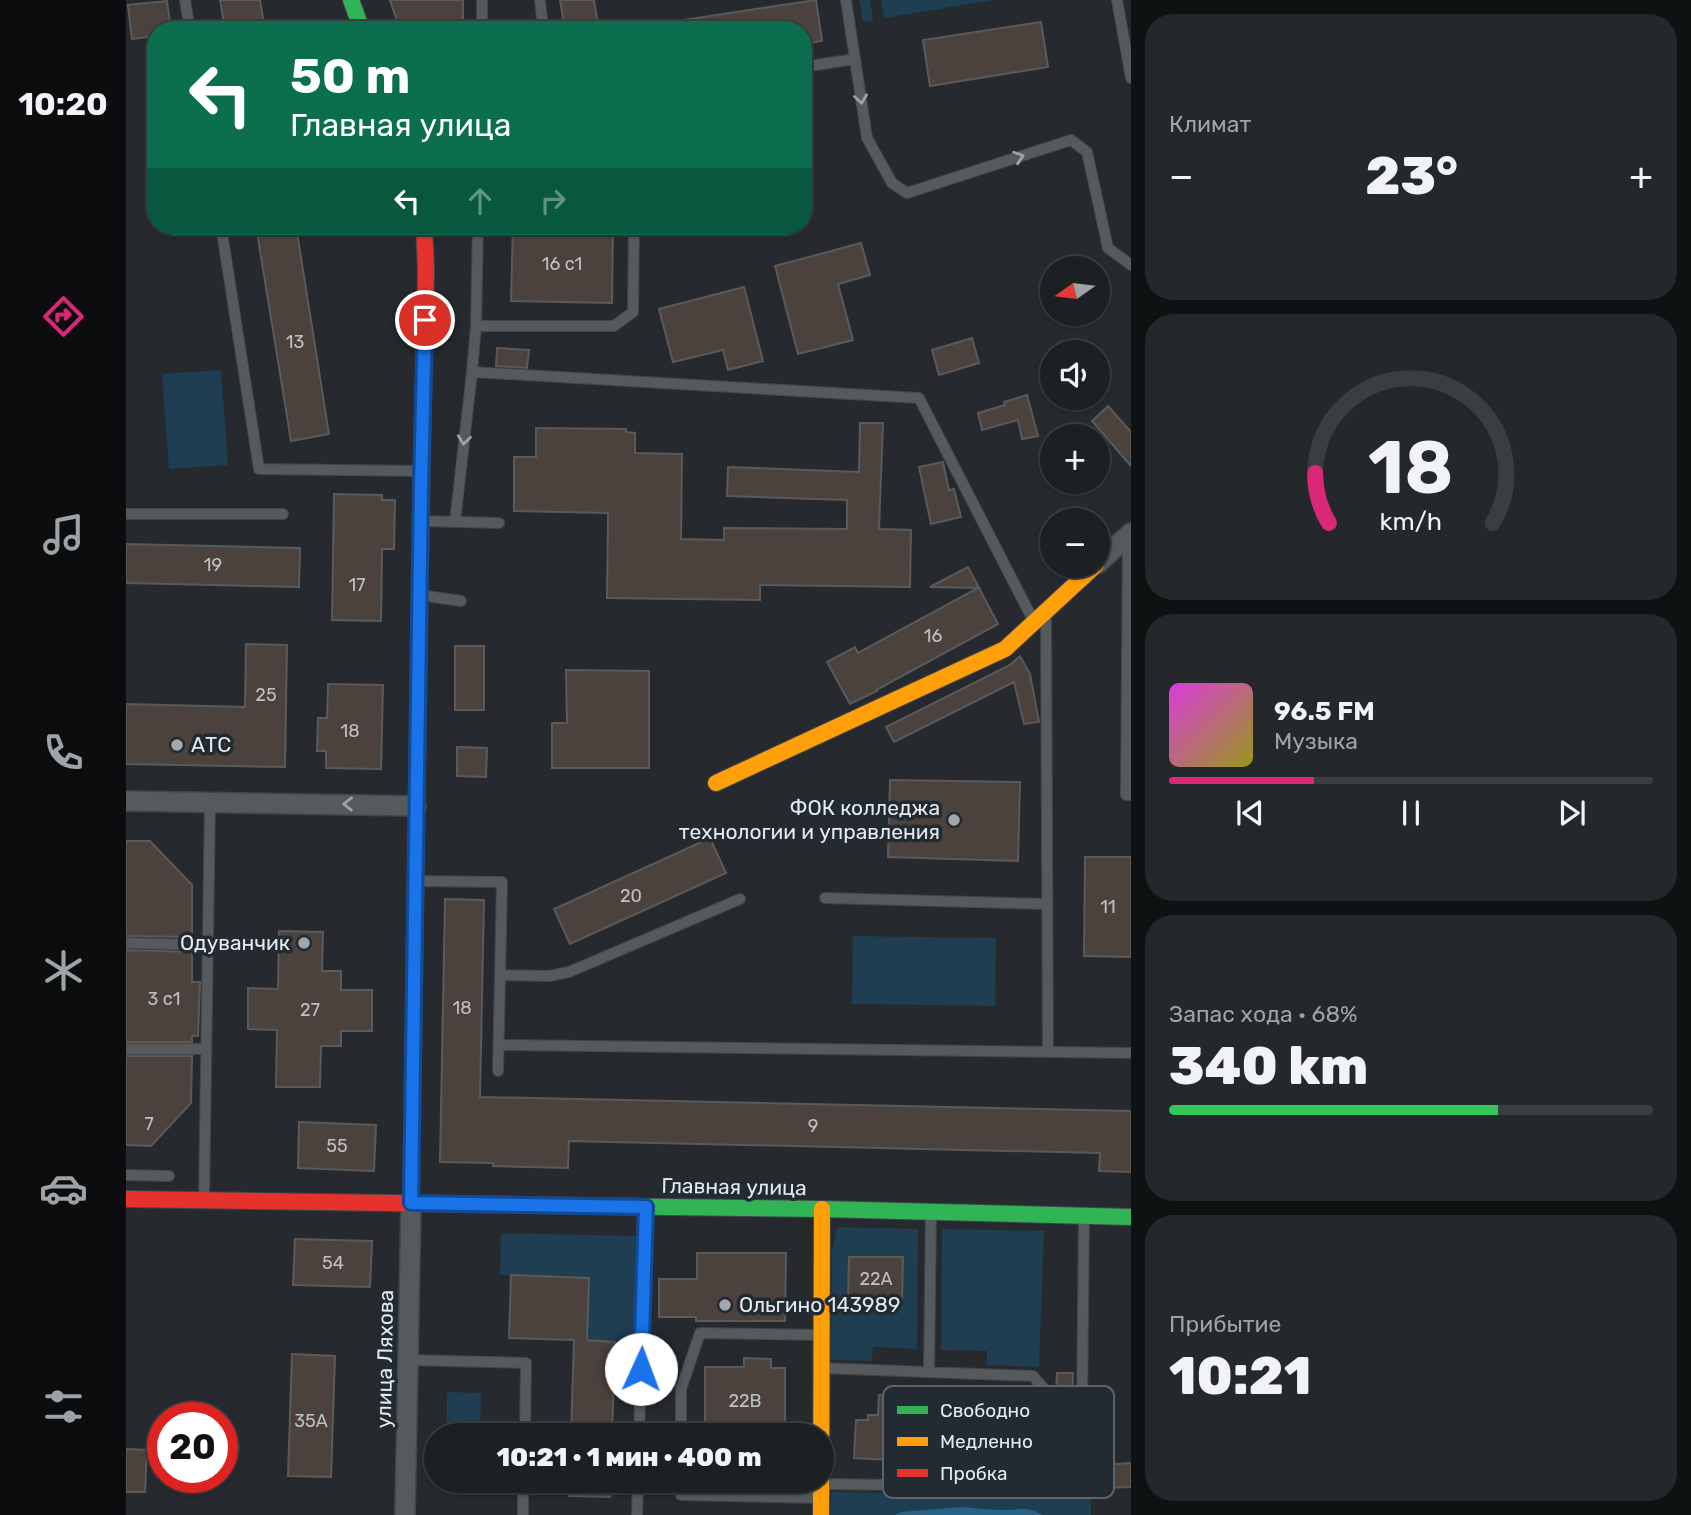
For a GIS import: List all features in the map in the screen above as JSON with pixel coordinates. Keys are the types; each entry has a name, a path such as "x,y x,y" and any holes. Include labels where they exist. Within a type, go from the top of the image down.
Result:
{"street":[{"path":"351,0 359,21"},
{"path":"411,1203 424,235"},
{"path":"1110,553 1130,534"},
{"path":"716,783 1005,649 1083,578"},
{"path":"126,801 416,806"},
{"name":"Главная улица","path":"126,1199 822,1209 1131,1217"},
{"name":"улица Ляхова","path":"405,1515 411,1203"},
{"path":"822,1209 822,1423"},
{"path":"821,1493 821,1515"}],"lane":[{"path":"185,0 188,21"},
{"path":"482,0 482,21"},
{"path":"540,0 542,21"},
{"path":"846,0 867,138 892,183 907,193 1071,140 1087,152 1108,248 1131,265"},
{"path":"1117,0 1131,78"},
{"path":"812,66 855,59"},
{"path":"222,235 259,468 421,471"},
{"path":"455,522 476,326 478,235"},
{"path":"476,326 614,326 633,313 634,235"},
{"path":"472,372 919,398 1040,617 1048,1052"},
{"path":"126,514 283,514"},
{"path":"420,521 499,523"},
{"path":"1130,534 1126,794 1131,795"},
{"path":"419,595 461,601"},
{"path":"204,1200 210,802"},
{"path":"415,881 502,882 498,1071"},
{"path":"825,898 1047,904"},
{"path":"500,975 549,976 569,972 740,899"},
{"path":"126,943 208,945"},
{"path":"499,1045 1131,1053"},
{"path":"126,1049 206,1049"},
{"path":"126,1175 169,1176"},
{"path":"639,1423 646,1207"},
{"path":"929,1372 931,1212"},
{"path":"1082,1386 1084,1216"},
{"path":"681,1423 681,1389 700,1334 821,1336"},
{"path":"408,1360 527,1363 525,1423"},
{"path":"822,1368 1033,1376 1041,1386"},
{"path":"834,1490 883,1489"},
{"path":"523,1493 523,1515"},
{"path":"637,1515 638,1493"},
{"path":"681,1493 737,1493"}],"shaded area":[{"path":"859,0 870,0 873,20 863,22"},
{"path":"881,0 993,0 884,18"},
{"path":"221,370 228,465 169,469 162,374"},
{"path":"853,936 996,938 995,1006 852,1004"},
{"path":"837,1227 918,1229 917,1349 873,1347 872,1361 831,1360 832,1252"},
{"path":"942,1229 1044,1231 1039,1367 987,1365 987,1351 941,1350"},
{"path":"501,1233 638,1236 635,1342 509,1338 511,1275 500,1275"},
{"path":"447,1392 481,1393 480,1423 447,1423"},
{"path":"834,1492 883,1493 883,1498 1091,1498 1091,1515 830,1515 831,1493"},
{"path":"962,1507 1028,1509 1042,1515 895,1515 901,1512"}],"building":[{"path":"220,0 260,0 264,21 224,21"},
{"path":"390,0 463,0 463,21 397,21"},
{"path":"560,0 594,0 598,21 564,21"},
{"path":"816,0 822,41 812,43 812,21 683,20"},
{"path":"167,1 170,21 147,21 147,37 132,39 128,5"},
{"path":"1041,22 1048,67 930,86 923,40"},
{"path":"257,235 297,235 329,434 291,441"},
{"path":"513,235 613,235 612,303 511,301"},
{"path":"861,243 870,275 838,284 853,340 798,354 775,266"},
{"path":"744,287 763,361 728,370 723,350 673,362 659,309"},
{"path":"972,338 979,363 939,375 932,350"},
{"path":"497,348 529,350 527,368 496,366"},
{"path":"1027,395 1038,436 1022,439 1018,420 982,430 978,413"},
{"path":"1110,408 1131,432 1131,466 1110,442 1110,424 1095,424 1092,421 1104,410"},
{"path":"860,423 883,423 879,529 911,530 910,587 760,585 760,600 607,598 608,513 514,511 514,457 536,457 536,428 626,429 626,432 635,433 635,453 682,454 681,539 724,540 724,528 847,529 847,500 727,496 728,467 859,472"},
{"path":"943,462 949,490 954,489 961,517 931,524 919,467"},
{"path":"334,494 382,495 382,500 395,500 394,549 382,549 381,621 332,620"},
{"path":"126,544 300,548 299,587 126,583"},
{"path":"968,567 998,624 850,704 827,662 855,647 858,653 978,588 930,587"},
{"path":"246,644 287,645 285,767 126,764 126,704 245,707"},
{"path":"455,646 484,646 484,710 455,710"},
{"path":"1020,656 1030,674 1039,722 1024,724 1014,682 894,742 886,727 1010,665"},
{"path":"566,670 649,671 649,768 552,768 552,723 567,723"},
{"path":"328,684 383,685 381,769 326,768 326,751 317,751 318,718 327,718"},
{"path":"457,747 487,748 486,777 457,776"},
{"name":"ФОК колледжа технологии и управления","path":"890,780 1020,782 1018,861 888,857"},
{"path":"710,838 726,873 570,944 554,909"},
{"path":"126,841 150,841 192,885 192,937 126,936"},
{"path":"1085,857 1131,857 1131,957 1084,956"},
{"path":"445,899 484,900 480,1097 1131,1111 1131,1172 1099,1171 1100,1153 569,1141 568,1168 440,1162"},
{"path":"279,931 323,932 322,971 341,971 341,990 372,990 372,1031 341,1031 341,1046 321,1046 320,1087 276,1087 277,1030 248,1029 248,988 278,989"},
{"path":"126,950 192,952 192,982 200,982 198,1036 192,1036 192,1042 126,1042"},
{"path":"126,1056 192,1056 191,1103 151,1146 126,1145"},
{"path":"299,1122 376,1125 374,1171 298,1168"},
{"path":"295,1239 372,1241 370,1287 293,1285"},
{"path":"697,1253 786,1253 785,1321 696,1321 696,1317 659,1317 659,1279 697,1279"},
{"path":"849,1257 903,1257 902,1302 848,1301"},
{"path":"511,1275 589,1278 587,1340 615,1342 612,1423 571,1423 574,1340 509,1338"},
{"path":"292,1354 335,1356 331,1477 288,1476"},
{"path":"744,1358 771,1359 771,1368 785,1368 785,1423 705,1423 705,1367 744,1367"},
{"path":"1057,1373 1073,1373 1073,1386 1056,1386"},
{"path":"879,1395 883,1395 883,1460 854,1458 856,1420 868,1420 868,1415 878,1415"},
{"path":"126,1449 147,1450 145,1492 126,1492"},
{"path":"1131,1463 1131,1487 1114,1488 1114,1464"},
{"path":"569,1493 610,1493 610,1497 569,1496"}],"traffic: fast":[{"path":"351,0 359,21"},
{"path":"411,1203 421,504"},
{"path":"590,1206 1131,1217"}],"traffic: slow":[{"path":"716,783 1005,649 1082,578"},
{"path":"821,1515 822,1209"}],"traffic: jam":[{"path":"421,504 424,235"},
{"path":"126,1199 590,1206"}],"place":[{"name":"АТС","path":"177,745"},
{"name":"ФОК колледжа технологии и управления","path":"954,820"},
{"name":"Одуванчик","path":"304,943"},
{"name":"Ольгино 143989","path":"725,1305"}],"route":[{"path":"425,320 411,1203 646,1207 641,1369"}]}
